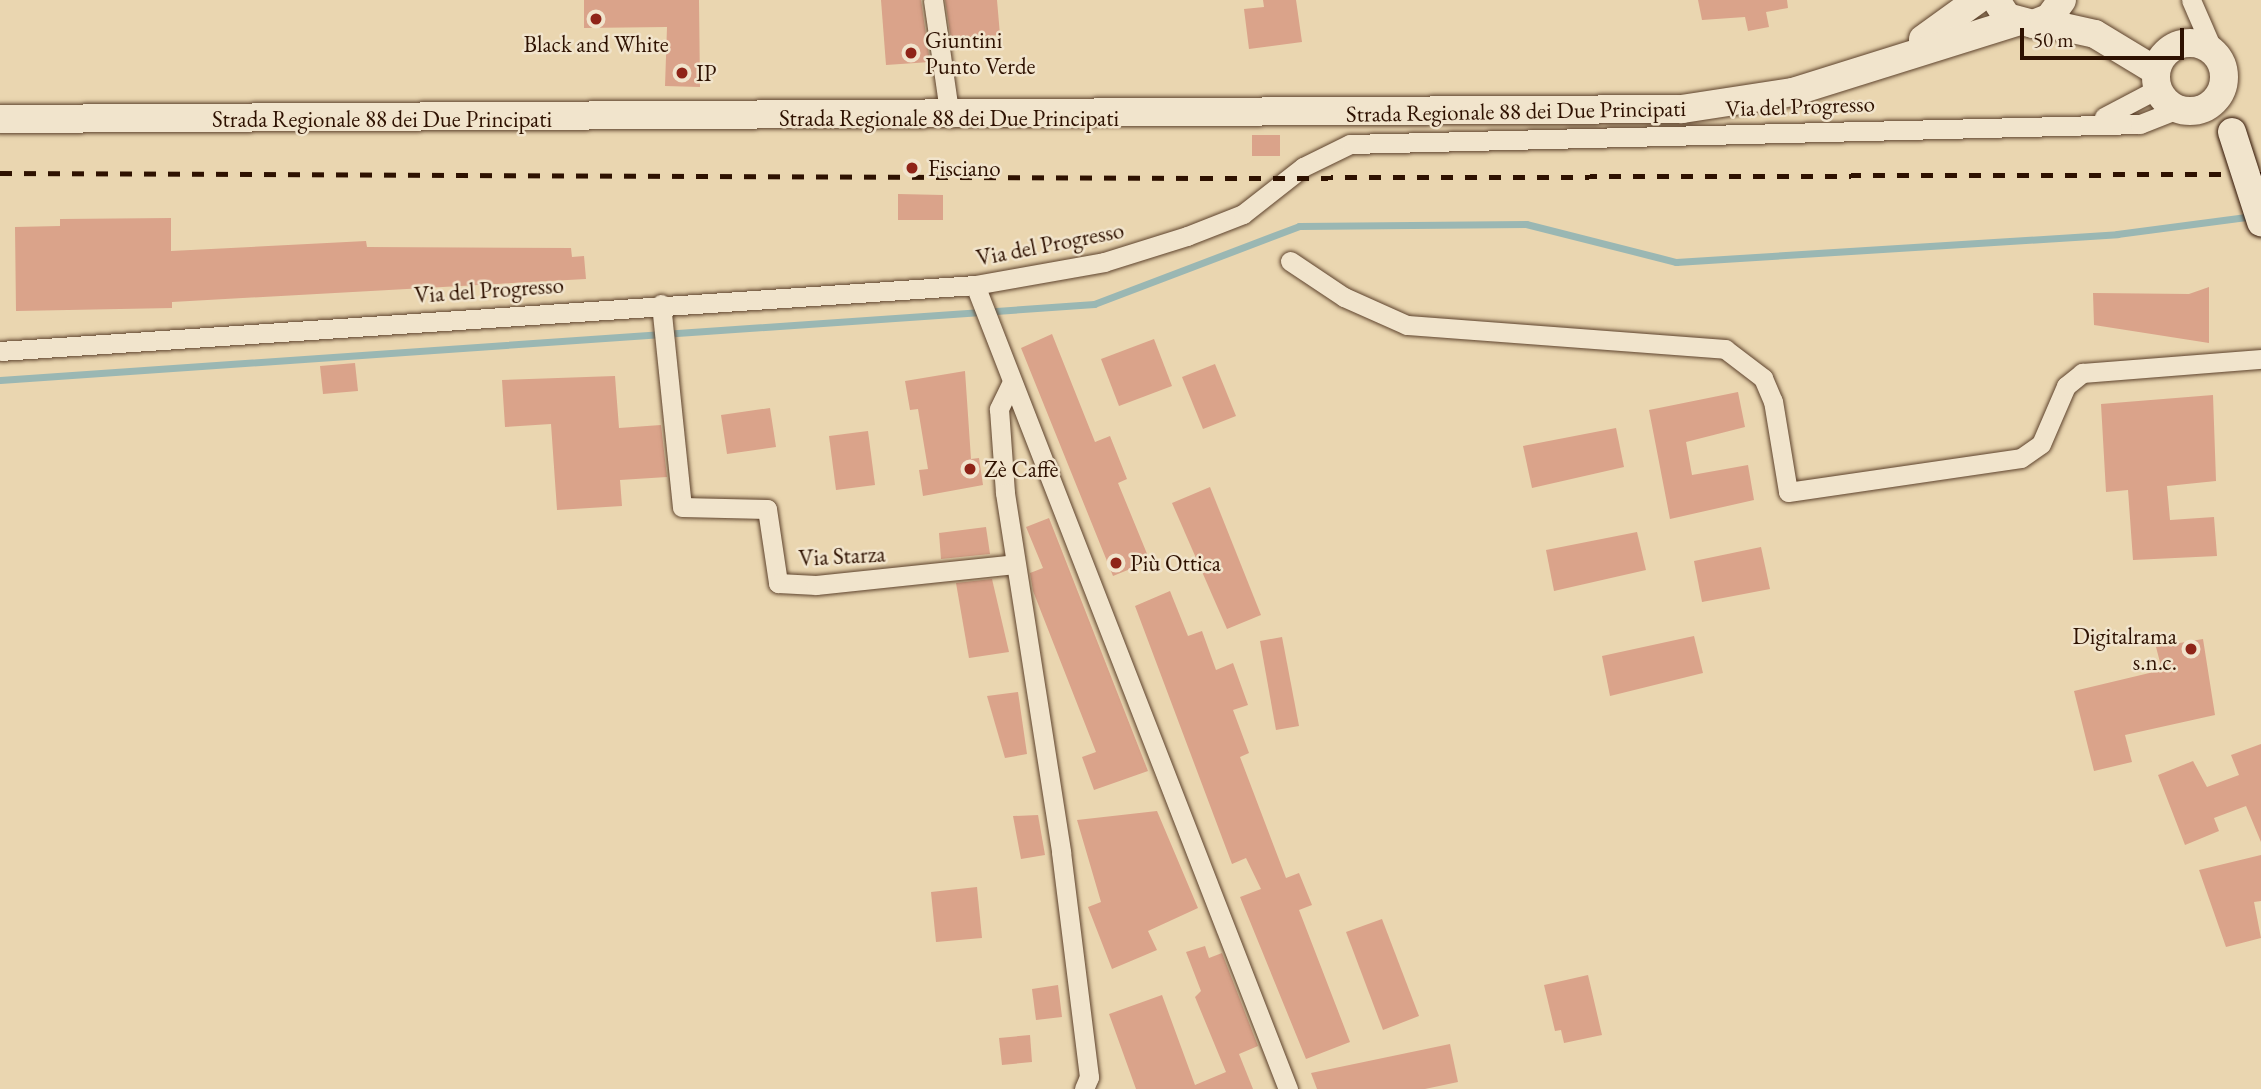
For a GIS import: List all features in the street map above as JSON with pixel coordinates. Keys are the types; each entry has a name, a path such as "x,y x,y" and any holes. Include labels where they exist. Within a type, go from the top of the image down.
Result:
{"main road":[{"name":"Strada Regionale 88 dei Due Principati","path":"1891,59 1977,0"},
{"path":"1996,0 2029,22 2095,34 2120,46 2161,70 2188,109 2232,132"},
{"name":"Strada Regionale 88 dei Due Principati","path":"0,119 950,118 1682,109 1793,92 1891,59 2029,22 2064,0"},
{"path":"2064,0 2095,34"},
{"path":"2161,70 2187,43 2218,61 2232,132 2261,222"},
{"path":"2188,109 2216,99 2218,61"}],"street":[{"path":"933,0 950,118"},
{"path":"2191,0 2218,61"},
{"name":"Via del Progresso","path":"2083,123 2127,111 2161,70"},
{"name":"Via del Progresso","path":"0,351 977,292 1104,262 1187,236 1243,214 1303,167 1350,144 2083,123 2140,124 2188,109"},
{"path":"1290,261 1344,297 1407,325 1725,349 1763,378 1773,401 1788,492 2021,458 2041,444 2066,386 2082,373 2261,359"},
{"path":"977,292 1288,1089"},
{"name":"Via Starza","path":"662,312 682,506 767,509 778,583 868,581 1016,564"},
{"path":"1011,384 999,409 1016,564 1061,852 1089,1077 1084,1089"}],"building":[{"path":"584,0 699,0 700,87 665,86 667,27 584,28"},
{"path":"881,0 921,0 930,62 886,65"},
{"path":"945,0 997,0 1000,35 951,39"},
{"path":"1263,0 1296,0 1302,42 1249,49 1244,9 1264,7"},
{"path":"1698,0 1787,0 1788,8 1766,12 1769,27 1748,31 1745,17 1702,20"},
{"path":"1252,135 1280,135 1280,156 1252,156"},
{"name":"Fisciano","path":"898,194 943,195 943,220 898,220"},
{"path":"171,218 171,251 366,241 367,247 571,248 572,257 584,256 586,279 172,302 172,308 16,311 15,227 60,226 60,219"},
{"path":"2209,287 2209,343 2094,325 2093,293 2189,294"},
{"path":"1052,334 1095,442 1110,436 1127,479 1118,483 1150,561 1113,576 1021,348"},
{"path":"1154,339 1172,386 1119,406 1101,359"},
{"path":"355,363 358,391 323,394 320,366"},
{"path":"1215,364 1236,416 1203,429 1182,377"},
{"path":"965,371 971,459 979,458 983,485 923,496 919,470 928,469 918,409 910,410 905,381"},
{"path":"615,376 619,428 661,425 667,477 620,480 622,506 557,510 551,424 505,427 502,380"},
{"path":"1738,392 1745,427 1686,442 1692,475 1748,465 1754,500 1670,519 1649,410"},
{"path":"2213,395 2216,481 2167,486 2170,520 2214,517 2217,556 2133,560 2128,490 2106,492 2101,404"},
{"path":"770,408 776,447 727,454 721,415"},
{"path":"1616,428 1624,467 1532,488 1523,446"},
{"path":"868,431 875,485 836,490 829,436"},
{"path":"1210,487 1261,615 1227,629 1172,503"},
{"path":"1049,518 1148,771 1094,790 1082,757 1096,752 1033,591 1030,573 1043,568 1026,527"},
{"path":"986,527 990,554 941,559 939,533"},
{"path":"1637,532 1646,570 1554,591 1546,550"},
{"path":"1761,547 1770,589 1702,602 1694,561"},
{"path":"992,579 1009,652 969,658 956,583"},
{"path":"1170,591 1188,636 1202,631 1216,670 1233,663 1248,705 1233,710 1249,753 1240,757 1286,878 1299,873 1312,905 1299,910 1350,1042 1306,1059 1240,897 1261,889 1246,858 1232,864 1135,606"},
{"path":"1694,636 1703,673 1610,696 1602,656"},
{"path":"1282,637 1299,726 1276,730 1260,641"},
{"path":"2203,639 2215,715 2125,735 2132,762 2094,771 2074,691 2162,670 2156,647"},
{"path":"1018,692 1027,754 1005,758 987,696"},
{"path":"2261,744 2261,842 2246,806 2214,818 2219,831 2185,845 2158,775 2193,761 2207,787 2239,775 2231,755"},
{"path":"1157,811 1198,908 1148,931 1157,950 1112,969 1088,907 1101,902 1077,820"},
{"path":"1038,815 1045,855 1021,859 1013,816"},
{"path":"2261,855 2261,901 2254,902 2261,938 2226,947 2199,870"},
{"path":"977,887 982,938 936,942 931,892"},
{"path":"1382,919 1419,1016 1383,1030 1346,932"},
{"path":"1205,946 1209,958 1222,953 1258,1046 1239,1054 1253,1089 1136,1089 1109,1014 1162,995 1195,1085 1226,1072 1195,997 1201,991 1186,952"},
{"path":"1588,975 1602,1035 1564,1043 1561,1030 1555,1031 1544,985"},
{"path":"1058,985 1062,1017 1036,1020 1032,989"},
{"path":"1030,1035 1032,1062 1002,1065 999,1038"},
{"path":"1450,1044 1458,1082 1425,1089 1317,1089 1311,1073"}],"waterway":[{"path":"0,380 1094,304 1299,226 1526,224 1676,262 2117,234 2254,216"}],"railway":[{"path":"0,173 1201,178 2261,174"}],"place":[{"name":"Black and White","path":"596,19"},
{"name":"Giuntini Punto Verde","path":"911,53"},
{"name":"IP","path":"682,73"},
{"name":"Fisciano","path":"912,168"},
{"name":"Zè Caffè","path":"970,469"},
{"name":"Più Ottica","path":"1116,563"},
{"name":"Digitalrama s.n.c.","path":"2191,649"}]}
